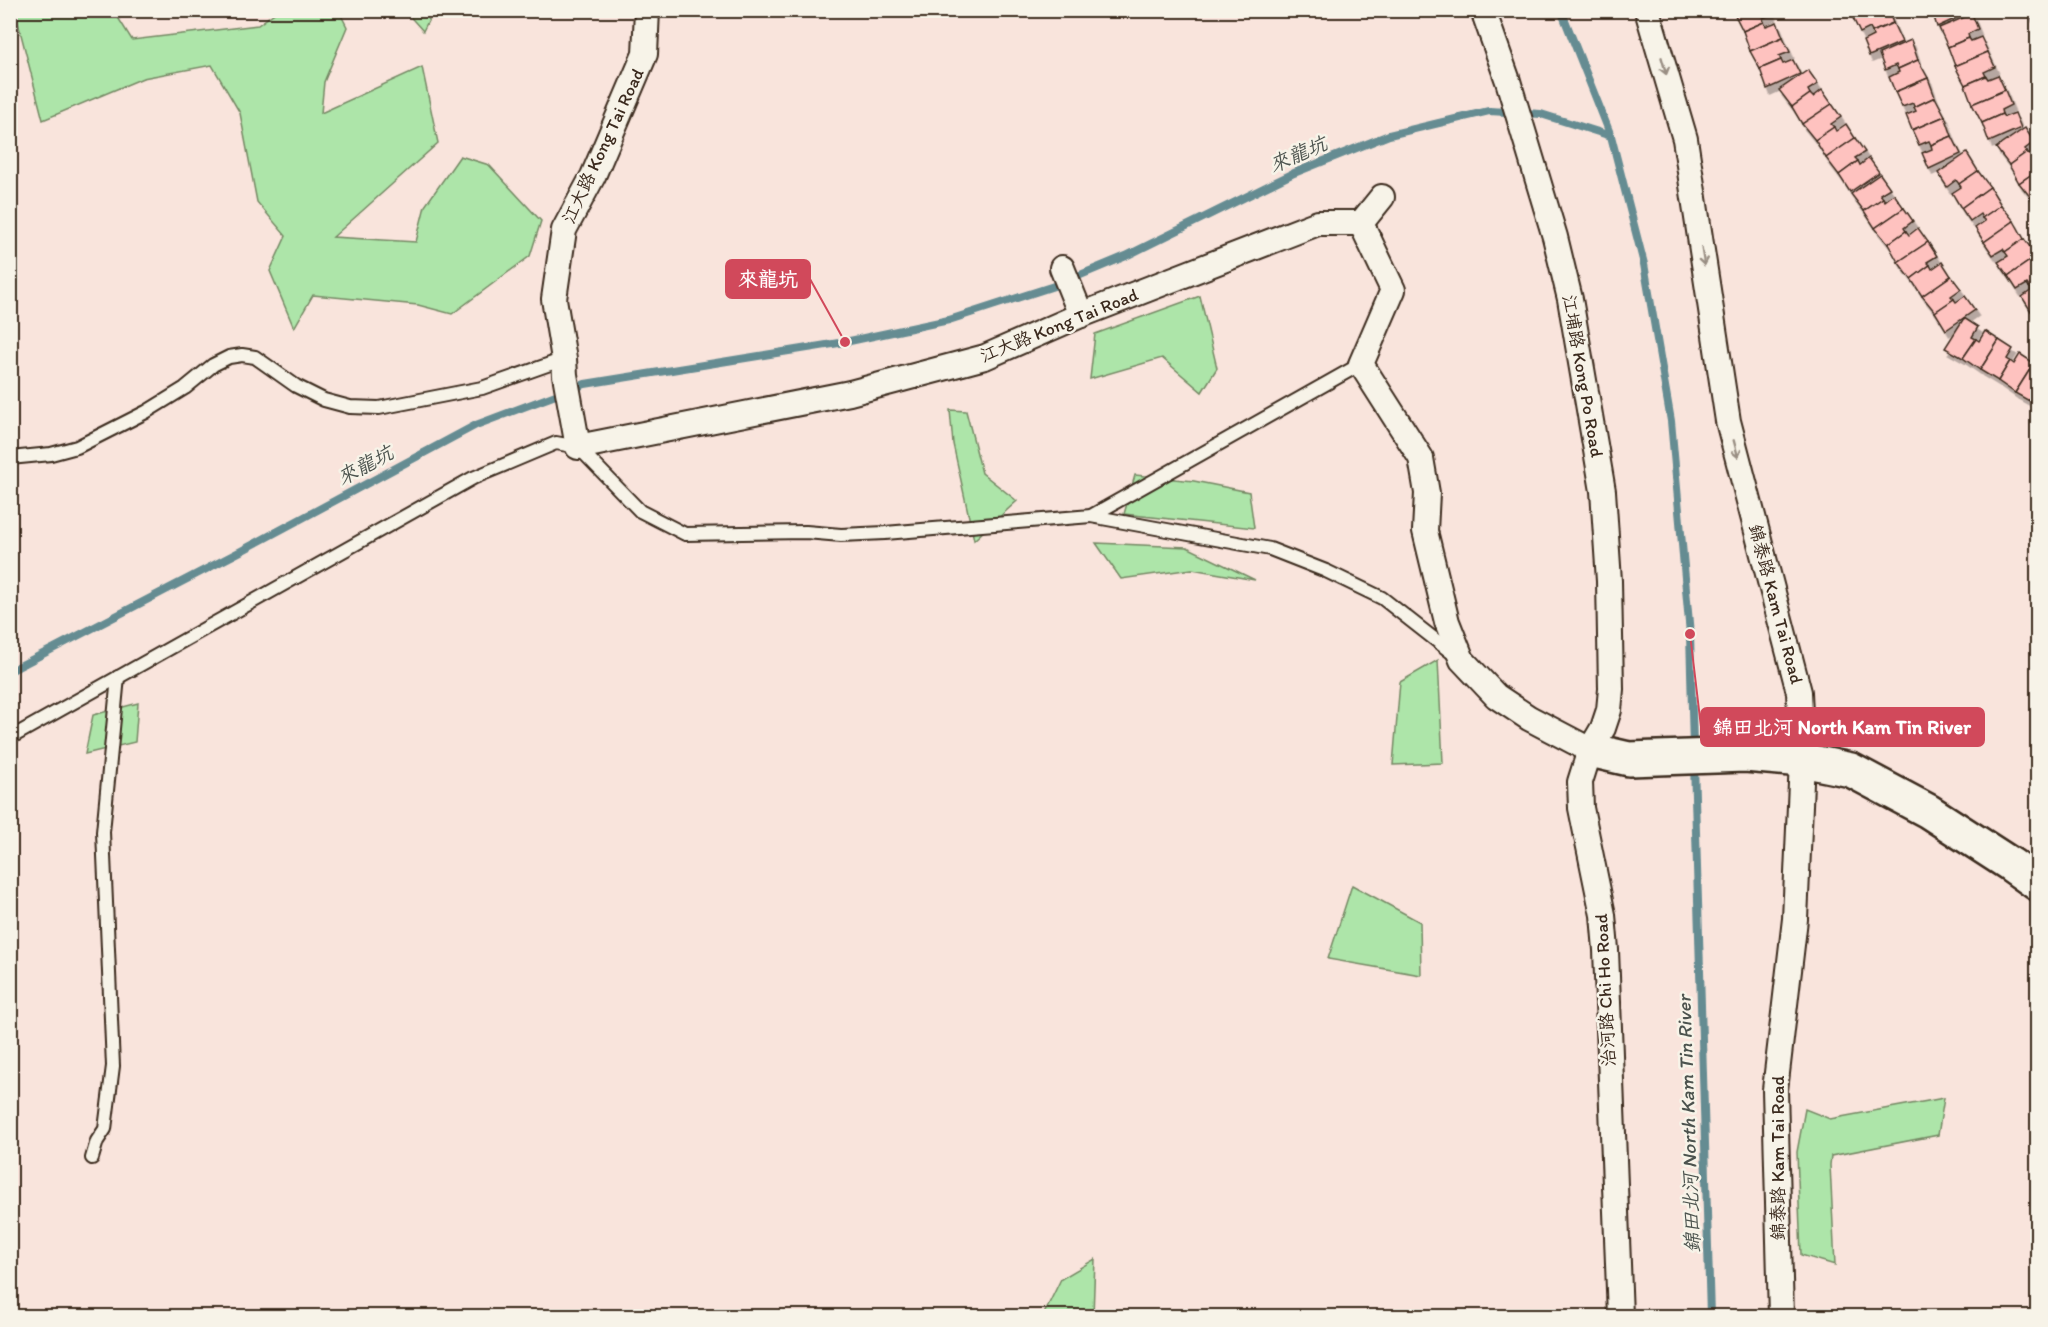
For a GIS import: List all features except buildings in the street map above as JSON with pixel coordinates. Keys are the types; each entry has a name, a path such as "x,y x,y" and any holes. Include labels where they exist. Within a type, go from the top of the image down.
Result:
{"street":[{"name":"江大路 Kong Tai Road","path":"646,10 645,54 593,176 564,230 554,299 578,447 880,386 985,357 1082,315 1318,223 1361,223"},
{"name":"江埔路 Kong Po Road","path":"1483,10 1541,186 1570,299 1603,490 1610,581 1612,667 1609,710 1603,728 1590,750"},
{"name":"錦泰路 Kam Tai Road","path":"1647,10 1685,139 1728,421 1799,693 1802,760 1795,919 1775,1090 1781,1317"},
{"path":"1382,197 1361,223 1393,290 1361,364 1421,458 1427,493 1425,531 1447,622 1462,660 1496,696 1529,718 1590,750 1629,759 1745,755 1802,760 1851,770 1928,811 2010,864 2037,885"},
{"path":"1062,268 1082,315"},
{"name":"治河路 Chi Ho Road","path":"1590,750 1580,782 1581,808 1603,915 1606,950 1620,1317"}],"lane":[{"path":"10,458 51,454 77,447 146,412 186,388 213,365 229,357 242,355 255,357 296,386 324,400 350,407 379,408 482,388 564,367"},
{"path":"1091,516 1361,364"},
{"path":"10,738 473,478 556,443 578,447 640,511 685,534 807,532 841,535 1091,516 1270,549 1326,570 1382,598 1462,660"},
{"path":"92,1158 97,1141 105,1128 113,1066 103,832 118,677"}],"green space":[{"path":"15,11 114,11 132,40 258,25 277,11 339,11 347,27 324,82 321,113 422,67 438,143 333,237 416,242 425,206 460,156 489,165 541,221 530,256 452,314 418,305 313,295 294,328 270,271 286,236 257,202 240,113 212,65 143,78 43,120"},
{"path":"405,11 433,11 423,31"},
{"path":"1200,296 1217,368 1202,392 1162,358 1090,379 1095,334"},
{"path":"950,410 966,411 982,473 1017,501 974,540 953,444"},
{"path":"1135,475 1194,481 1249,492 1254,528 1124,514"},
{"path":"1096,543 1187,547 1255,580 1192,569 1121,579"},
{"path":"1438,660 1443,763 1393,765 1400,682"},
{"path":"138,703 135,742 85,754 93,715"},
{"path":"1352,885 1420,922 1421,975 1328,959"},
{"path":"1944,1098 1938,1135 1831,1156 1835,1265 1801,1255 1797,1152 1805,1109 1830,1119"},
{"path":"1095,1259 1093,1316 1043,1316 1061,1279"}],"waterway":[{"name":"錦田北河 North Kam Tin River","path":"1561,10 1611,136 1644,264 1671,421 1690,634 1693,748"},
{"name":"來龍坑","path":"10,671 476,425 585,384 845,342 949,320 1054,286 1126,256 1294,173 1389,135 1489,111 1541,114 1611,136"},
{"name":"錦田北河 North Kam Tin River","path":"1694,763 1710,1316"}],"place":[{"name":"來龍坑","path":"845,342"},
{"name":"錦田北河 North Kam Tin River","path":"1690,634"}]}
